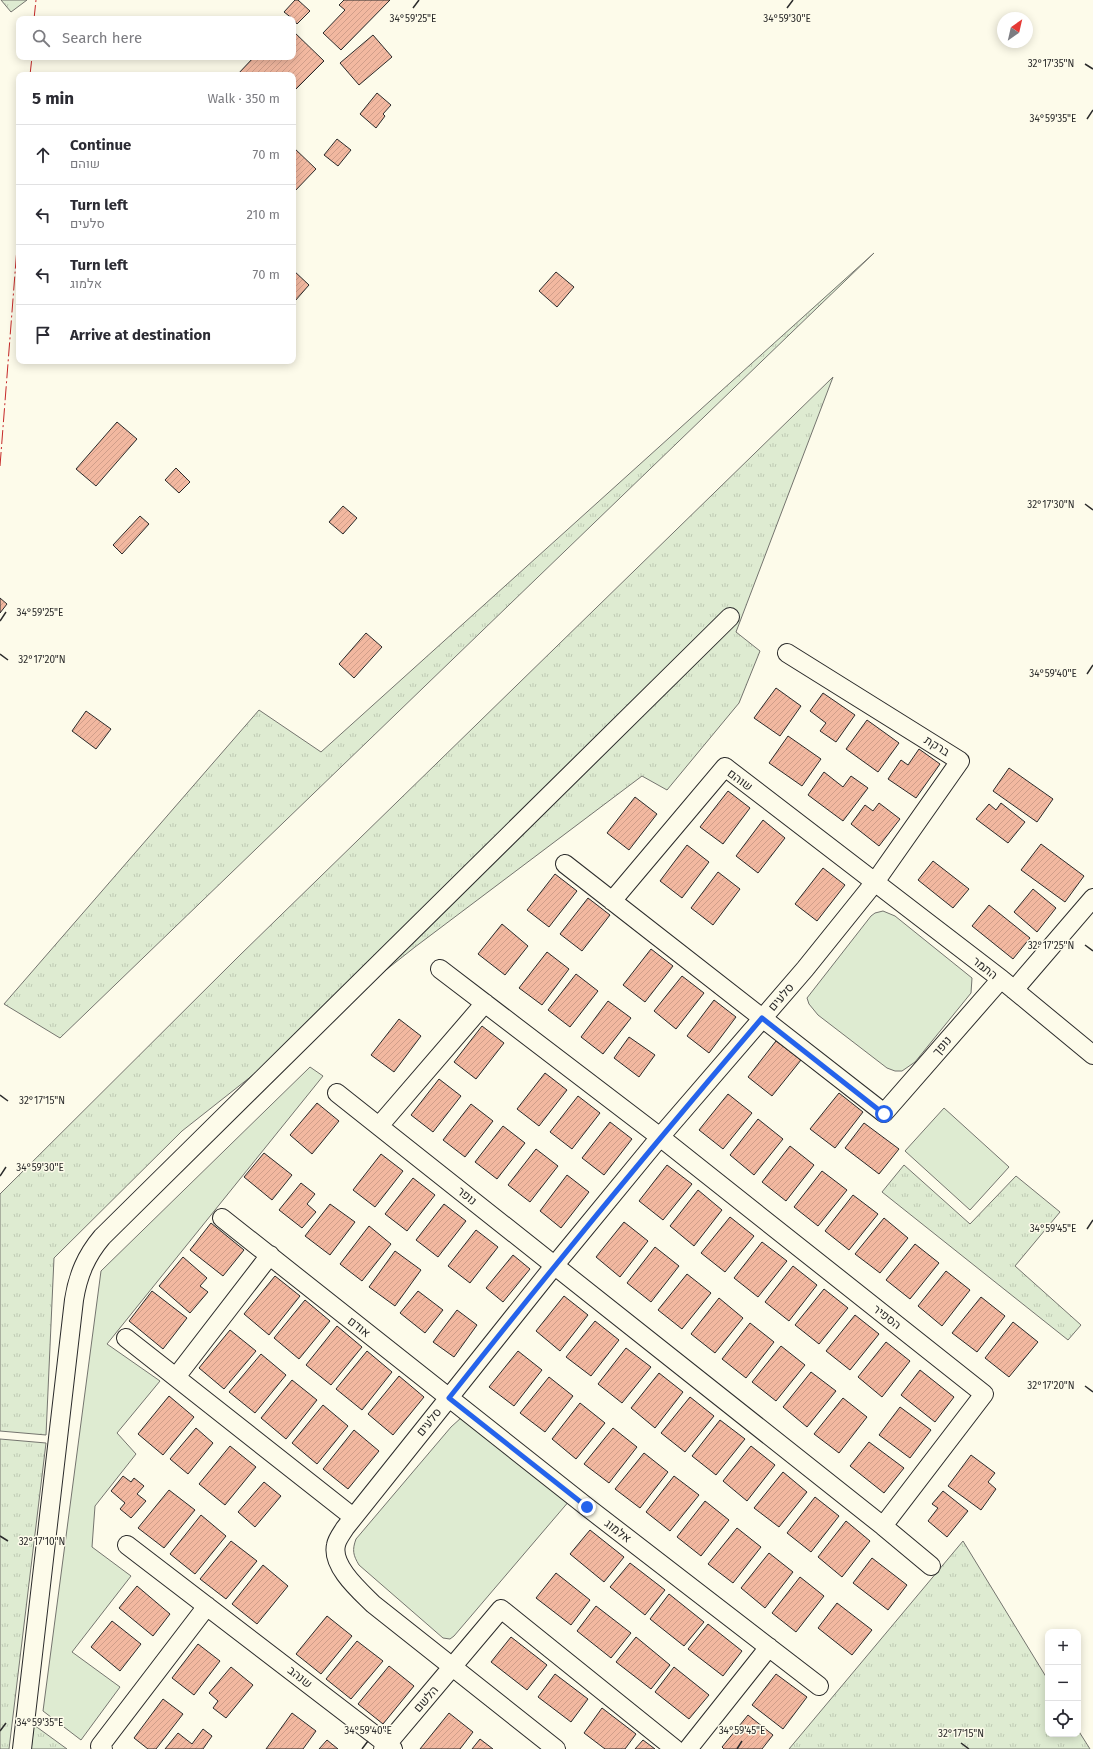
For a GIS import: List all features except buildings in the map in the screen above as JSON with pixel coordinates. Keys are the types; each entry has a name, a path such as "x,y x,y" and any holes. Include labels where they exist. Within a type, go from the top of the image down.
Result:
{"street":[{"path":"22,1749 74,1300 80,1273 91,1250 108,1231 730,617"},
{"name":"ברקת","path":"787,653 960,761 875,882"},
{"name":"שוהם","path":"612,901 725,767 875,882"},
{"path":"565,864 762,1018"},
{"name":"התמר","path":"875,882 1014,990 1093,1056"},
{"name":"סלעים","path":"556,1749 373,1604 354,1586 343,1572 336,1558 336,1545 353,1517 554,1266 660,1137 805,969 875,882"},
{"path":"1014,990 1093,898"},
{"path":"440,969 660,1137"},
{"name":"נופך","path":"762,1018 884,1114 1000,979"},
{"path":"379,1126 485,1003"},
{"name":"נופר","path":"337,1093 554,1266"},
{"name":"הספיר","path":"660,1137 984,1394 883,1526"},
{"name":"אודם","path":"222,1218 449,1398"},
{"path":"176,1377 270,1256"},
{"path":"554,1266 883,1526 931,1566"},
{"path":"126,1338 353,1517"},
{"name":"אלמוג","path":"449,1398 819,1686"},
{"name":"שנהב","path":"127,1545 388,1748"},
{"path":"102,1748 207,1606"},
{"path":"453,1668 501,1609 675,1749"},
{"path":"688,1749 769,1647"},
{"name":"הלשם","path":"388,1748 453,1668"}],"green space":[{"path":"1,0 27,0 11,12"},
{"path":"874,253 60,1038 4,1004 259,710 321,752"},
{"path":"833,377 736,632 760,651 739,703 667,790 642,776 415,947 182,1131 54,1258 46,1435 0,1431 0,1194 239,956"},
{"path":"883,911 895,916 972,978 971,993 915,1062 902,1071 895,1071 887,1068 818,1015 809,1004 807,998 871,916 875,913"},
{"path":"310,1067 323,1076 107,1344 160,1381 117,1433 136,1454 95,1506 92,1547 131,1576 72,1652 120,1687 81,1740 43,1711 101,1271"},
{"path":"944,1108 1009,1167 970,1210 905,1151"},
{"path":"904,1165 970,1224 1016,1176 1060,1212 1015,1266 1081,1325 1068,1340 882,1192"},
{"path":"462,1417 570,1500 450,1639 443,1638 359,1565 354,1555 354,1546 356,1539 451,1427"},
{"path":"0,1439 46,1443 9,1749 0,1749"},
{"path":"963,1541 1045,1675 1045,1737 1081,1737 1081,1735 1090,1749 789,1749"},
{"path":"34,1725 67,1749 31,1749"}],"power":[{"path":"34,16 36,0"},
{"path":"30,72 32,60"},
{"path":"0,466 16,261"}],"route":[{"path":"587,1507 449,1398 554,1266 660,1137 762,1018 884,1114"}]}
